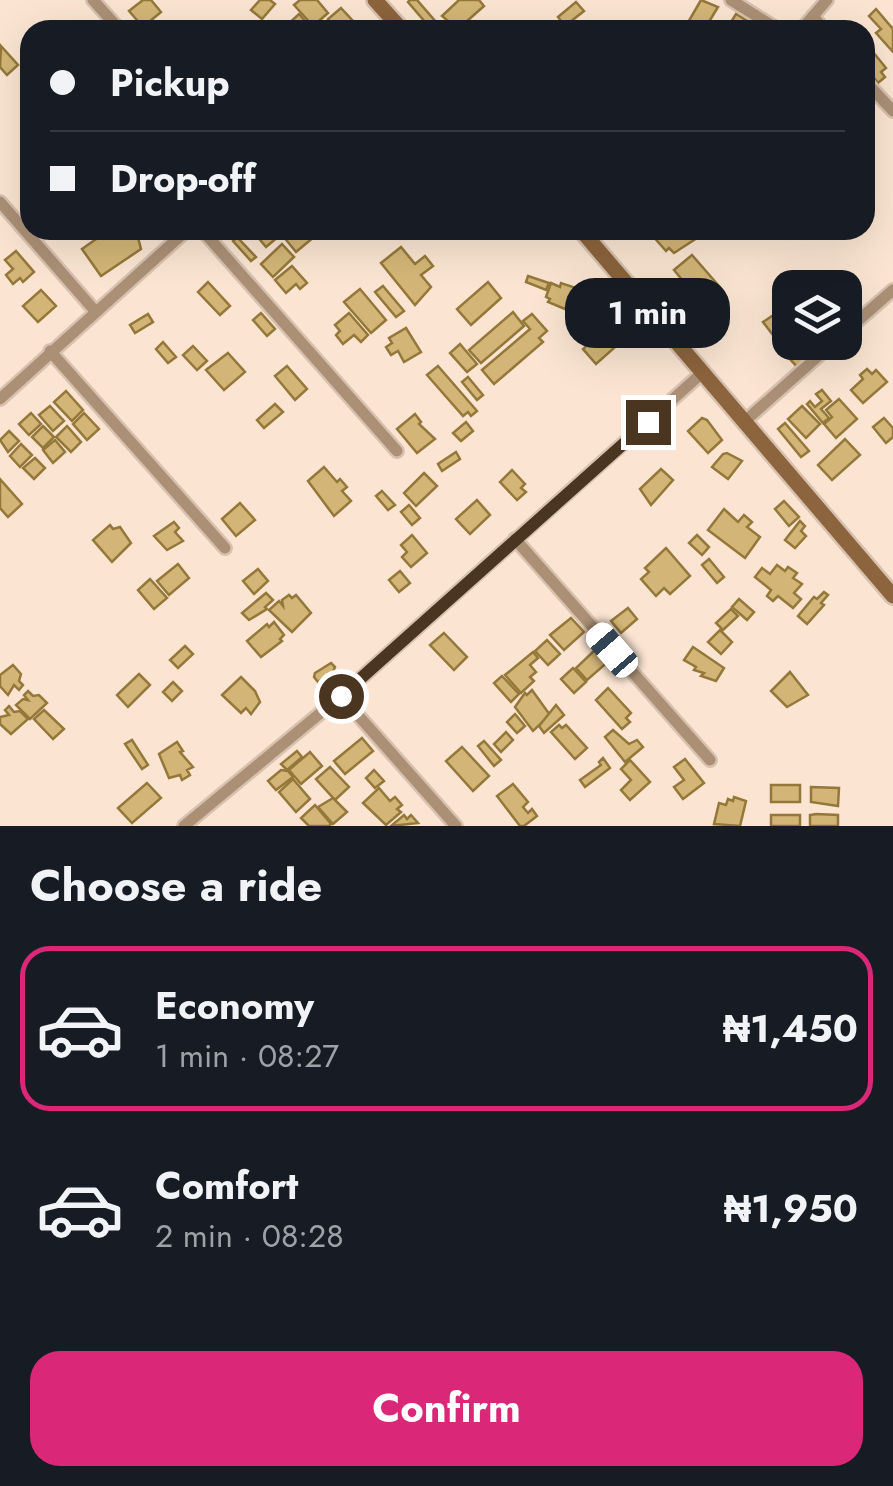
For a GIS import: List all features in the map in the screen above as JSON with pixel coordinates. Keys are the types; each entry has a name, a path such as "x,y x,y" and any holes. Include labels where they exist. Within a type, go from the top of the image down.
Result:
{"street":[{"path":"93,0 111,20"},
{"path":"375,0 393,20"},
{"path":"730,0 763,20"},
{"path":"810,20 828,0"},
{"path":"813,16 816,20"},
{"path":"875,92 893,112"},
{"path":"0,202 20,225"},
{"path":"33,240 95,311"},
{"path":"0,399 175,240"},
{"path":"211,240 397,451"},
{"path":"590,240 700,374 893,596"},
{"path":"862,317 893,290"},
{"path":"50,351 225,548"},
{"path":"744,422 814,360"},
{"path":"184,826 341,696 700,374"},
{"path":"515,540 710,760"},
{"path":"341,696 456,826"}],"building":[{"path":"143,0 151,0 161,12 151,20 137,20 129,11"},
{"path":"260,0 275,4 262,19 251,10"},
{"path":"300,0 317,0 328,13 320,20 308,20 294,5"},
{"path":"417,0 434,20 423,20 408,2"},
{"path":"459,0 479,0 484,6 468,20 447,20 442,16"},
{"path":"701,0 718,7 710,20 689,20"},
{"path":"576,2 584,11 573,20 558,17"},
{"path":"341,8 352,20 329,20"},
{"path":"876,9 893,29 893,52 876,33 881,29 869,16"},
{"path":"1,46 18,65 7,75 0,67"},
{"path":"875,54 886,68 881,72 885,77 878,83"},
{"path":"95,240 139,240 141,249 101,276 82,249"},
{"path":"240,240 256,257 251,261 233,241"},
{"path":"286,240 310,240 296,252"},
{"path":"656,240 694,240 674,253 669,248 666,251"},
{"path":"282,244 294,257 273,277 261,264"},
{"path":"401,247 415,264 425,256 433,266 421,275 431,287 415,305 381,263"},
{"path":"16,251 34,272 23,282 20,278 13,284 6,275 13,269 5,260"},
{"path":"692,255 719,286 700,302 689,289 685,293 678,285 683,281 674,270"},
{"path":"292,266 307,283 300,289 296,284 286,293 275,280"},
{"path":"528,276 549,283 546,290 526,282"},
{"path":"208,282 230,306 220,315 198,292"},
{"path":"488,282 501,298 471,325 457,309"},
{"path":"551,283 579,289 573,307 567,304 565,309 548,302"},
{"path":"383,286 404,311 396,317 375,292"},
{"path":"360,289 386,320 371,333 344,302"},
{"path":"41,290 56,306 38,322 23,306"},
{"path":"593,301 601,311 577,331 569,322"},
{"path":"513,312 524,326 481,363 469,350"},
{"path":"261,313 275,329 267,336 253,320"},
{"path":"349,313 368,335 361,342 354,335 343,344 335,325"},
{"path":"148,314 153,322 135,333 130,325"},
{"path":"532,314 547,331 539,338 543,342 494,384 482,370 530,329 523,321"},
{"path":"772,316 772,334 763,322"},
{"path":"618,318 631,333 596,364 583,349"},
{"path":"406,328 421,352 404,362 398,351 391,355 386,347 392,343 389,338"},
{"path":"163,342 176,357 168,363 156,349"},
{"path":"460,344 477,364 467,372 450,353"},
{"path":"193,346 207,361 197,370 183,355"},
{"path":"228,353 245,372 224,390 206,370"},
{"path":"791,360 809,360 799,369"},
{"path":"287,366 307,389 295,400 275,376"},
{"path":"438,366 477,411 471,416 468,412 463,416 427,375"},
{"path":"867,369 872,374 876,370 887,382 863,403 851,390"},
{"path":"468,377 483,395 477,400 462,382"},
{"path":"822,390 831,401 821,409 829,418 823,423 807,404 810,401 815,407 822,401 816,394"},
{"path":"66,391 83,410 72,421 54,402"},
{"path":"839,399 857,419 836,438 824,424 832,417 826,410"},
{"path":"275,404 283,412 264,428 257,420"},
{"path":"50,406 64,421 53,431 39,415"},
{"path":"802,406 820,424 806,438 788,419"},
{"path":"31,413 41,424 29,435 19,424"},
{"path":"84,413 99,429 87,440 73,424"},
{"path":"415,414 419,424 435,439 417,453 397,429"},
{"path":"702,418 722,440 708,453 688,431"},
{"path":"884,418 893,428 893,437 886,443 873,427"},
{"path":"466,422 473,431 461,441 453,433"},
{"path":"785,423 809,451 801,457 778,429"},
{"path":"43,426 54,437 43,448 32,437"},
{"path":"67,426 81,442 71,452 56,437"},
{"path":"9,431 19,441 8,452 0,440"},
{"path":"845,439 860,455 832,480 818,465"},
{"path":"55,440 65,452 53,463 43,450"},
{"path":"21,444 32,455 20,467 10,456"},
{"path":"456,452 460,459 442,471 438,464"},
{"path":"727,453 742,461 728,479 712,467"},
{"path":"35,458 45,468 34,479 23,468"},
{"path":"324,467 347,487 342,491 351,501 334,516 308,481"},
{"path":"661,469 673,480 651,505 640,489"},
{"path":"512,470 525,484 521,488 526,492 517,500 500,482"},
{"path":"424,473 437,486 416,506 404,493"},
{"path":"0,479 22,504 8,517 0,508"},
{"path":"382,491 395,505 388,510 376,496"},
{"path":"477,500 490,515 470,534 456,519"},
{"path":"784,501 799,517 789,526 775,509"},
{"path":"240,503 255,520 236,536 222,519"},
{"path":"409,505 420,518 412,525 401,512"},
{"path":"724,509 738,522 744,515 752,522 747,527 760,537 745,558 708,530"},
{"path":"800,521 806,536 795,548 785,540"},
{"path":"174,522 179,528 175,532 183,541 167,550 154,536"},
{"path":"110,525 113,529 120,527 131,543 112,562 93,540"},
{"path":"412,535 427,553 411,567 402,557 407,552 401,545"},
{"path":"697,535 709,547 702,555 689,543"},
{"path":"666,548 690,576 670,594 664,588 656,596 641,579 649,572 645,568"},
{"path":"709,559 724,577 717,583 702,565"},
{"path":"178,564 189,578 169,595 157,581"},
{"path":"777,565 797,573 793,578 802,584 794,593 801,599 793,608 778,596 773,601 767,596 771,590 755,577 762,568 770,574"},
{"path":"258,569 268,581 254,594 243,581"},
{"path":"400,571 410,583 399,592 389,580"},
{"path":"150,579 167,598 154,609 138,590"},
{"path":"824,592 828,595 821,603 824,605 807,624 798,616 814,597 817,599"},
{"path":"266,593 273,600 267,609 249,620 242,613"},
{"path":"296,595 311,613 292,632 269,610 279,601 283,606 282,600"},
{"path":"739,599 754,612 747,620 732,607"},
{"path":"628,608 637,619 621,633 611,621"},
{"path":"731,609 738,616 723,630 716,623"},
{"path":"571,618 584,632 564,650 550,635"},
{"path":"274,622 284,635 282,641 261,657 247,641"},
{"path":"720,630 732,642 721,654 708,642"},
{"path":"444,633 467,657 454,670 430,645"},
{"path":"547,640 560,654 548,665 535,651"},
{"path":"185,646 193,654 178,668 170,660"},
{"path":"598,647 610,660 587,680 576,668"},
{"path":"693,647 724,668 716,681 701,676 704,673 684,660"},
{"path":"533,652 538,658 530,665 536,672 530,677 534,681 521,693 505,675"},
{"path":"331,663 335,667 333,672 318,682 315,673"},
{"path":"13,665 21,674 19,681 23,685 19,690 14,685 8,695 0,686 0,675"},
{"path":"573,668 586,682 574,693 561,679"},
{"path":"790,672 808,695 787,707 771,691"},
{"path":"139,674 150,685 128,707 117,695"},
{"path":"502,676 519,694 511,702 494,683"},
{"path":"241,677 260,702 251,714 246,708 241,713 222,695"},
{"path":"173,682 182,691 172,701 163,692"},
{"path":"608,688 631,713 626,718 630,722 622,729 596,700"},
{"path":"532,690 550,715 533,731 515,707"},
{"path":"28,691 47,703 30,719 16,705 28,700 24,695"},
{"path":"556,705 564,715 544,733 539,726"},
{"path":"9,706 28,719 11,734 0,724 0,717 9,715 5,710"},
{"path":"44,710 64,729 53,739 34,719"},
{"path":"515,714 525,726 517,733 507,722"},
{"path":"566,725 587,748 575,759 551,732"},
{"path":"613,730 629,744 637,740 643,747 625,762 605,737"},
{"path":"506,732 513,740 501,752 494,744"},
{"path":"362,738 373,751 345,774 334,761"},
{"path":"132,740 148,765 142,769 125,744"},
{"path":"484,741 501,760 494,766 478,746"},
{"path":"177,742 193,767 182,780 180,775 169,778 159,754"},
{"path":"462,747 489,776 473,791 446,761"},
{"path":"297,751 302,757 287,770 281,764"},
{"path":"310,752 322,766 301,784 289,770"},
{"path":"603,758 610,768 585,787 580,780 601,765"},
{"path":"685,759 704,783 683,799 674,787 684,780 674,767"},
{"path":"630,760 650,782 630,800 621,790 631,780 621,769"},
{"path":"330,767 349,787 335,800 316,779"},
{"path":"281,770 293,777 276,790 268,781"},
{"path":"374,770 384,781 375,788 366,778"},
{"path":"293,779 310,799 296,812 279,792"},
{"path":"147,783 161,798 132,823 118,808"},
{"path":"513,784 528,802 523,807 528,813 532,809 537,816 524,826 497,796"},
{"path":"771,785 800,785 800,802 771,802"},
{"path":"811,787 839,788 838,806 811,802"},
{"path":"379,788 390,801 395,797 402,805 397,809 401,812 386,825 363,803"},
{"path":"734,797 746,801 740,826 714,824 719,803 726,805"},
{"path":"333,798 347,812 333,824 318,807"},
{"path":"315,805 329,826 309,826 301,818"},
{"path":"404,815 407,819 411,815 418,823 391,826"},
{"path":"771,815 800,815 800,826 771,826"},
{"path":"810,815 838,815 838,826 810,826"}],"route":[{"path":"341,696 648,422"}]}
